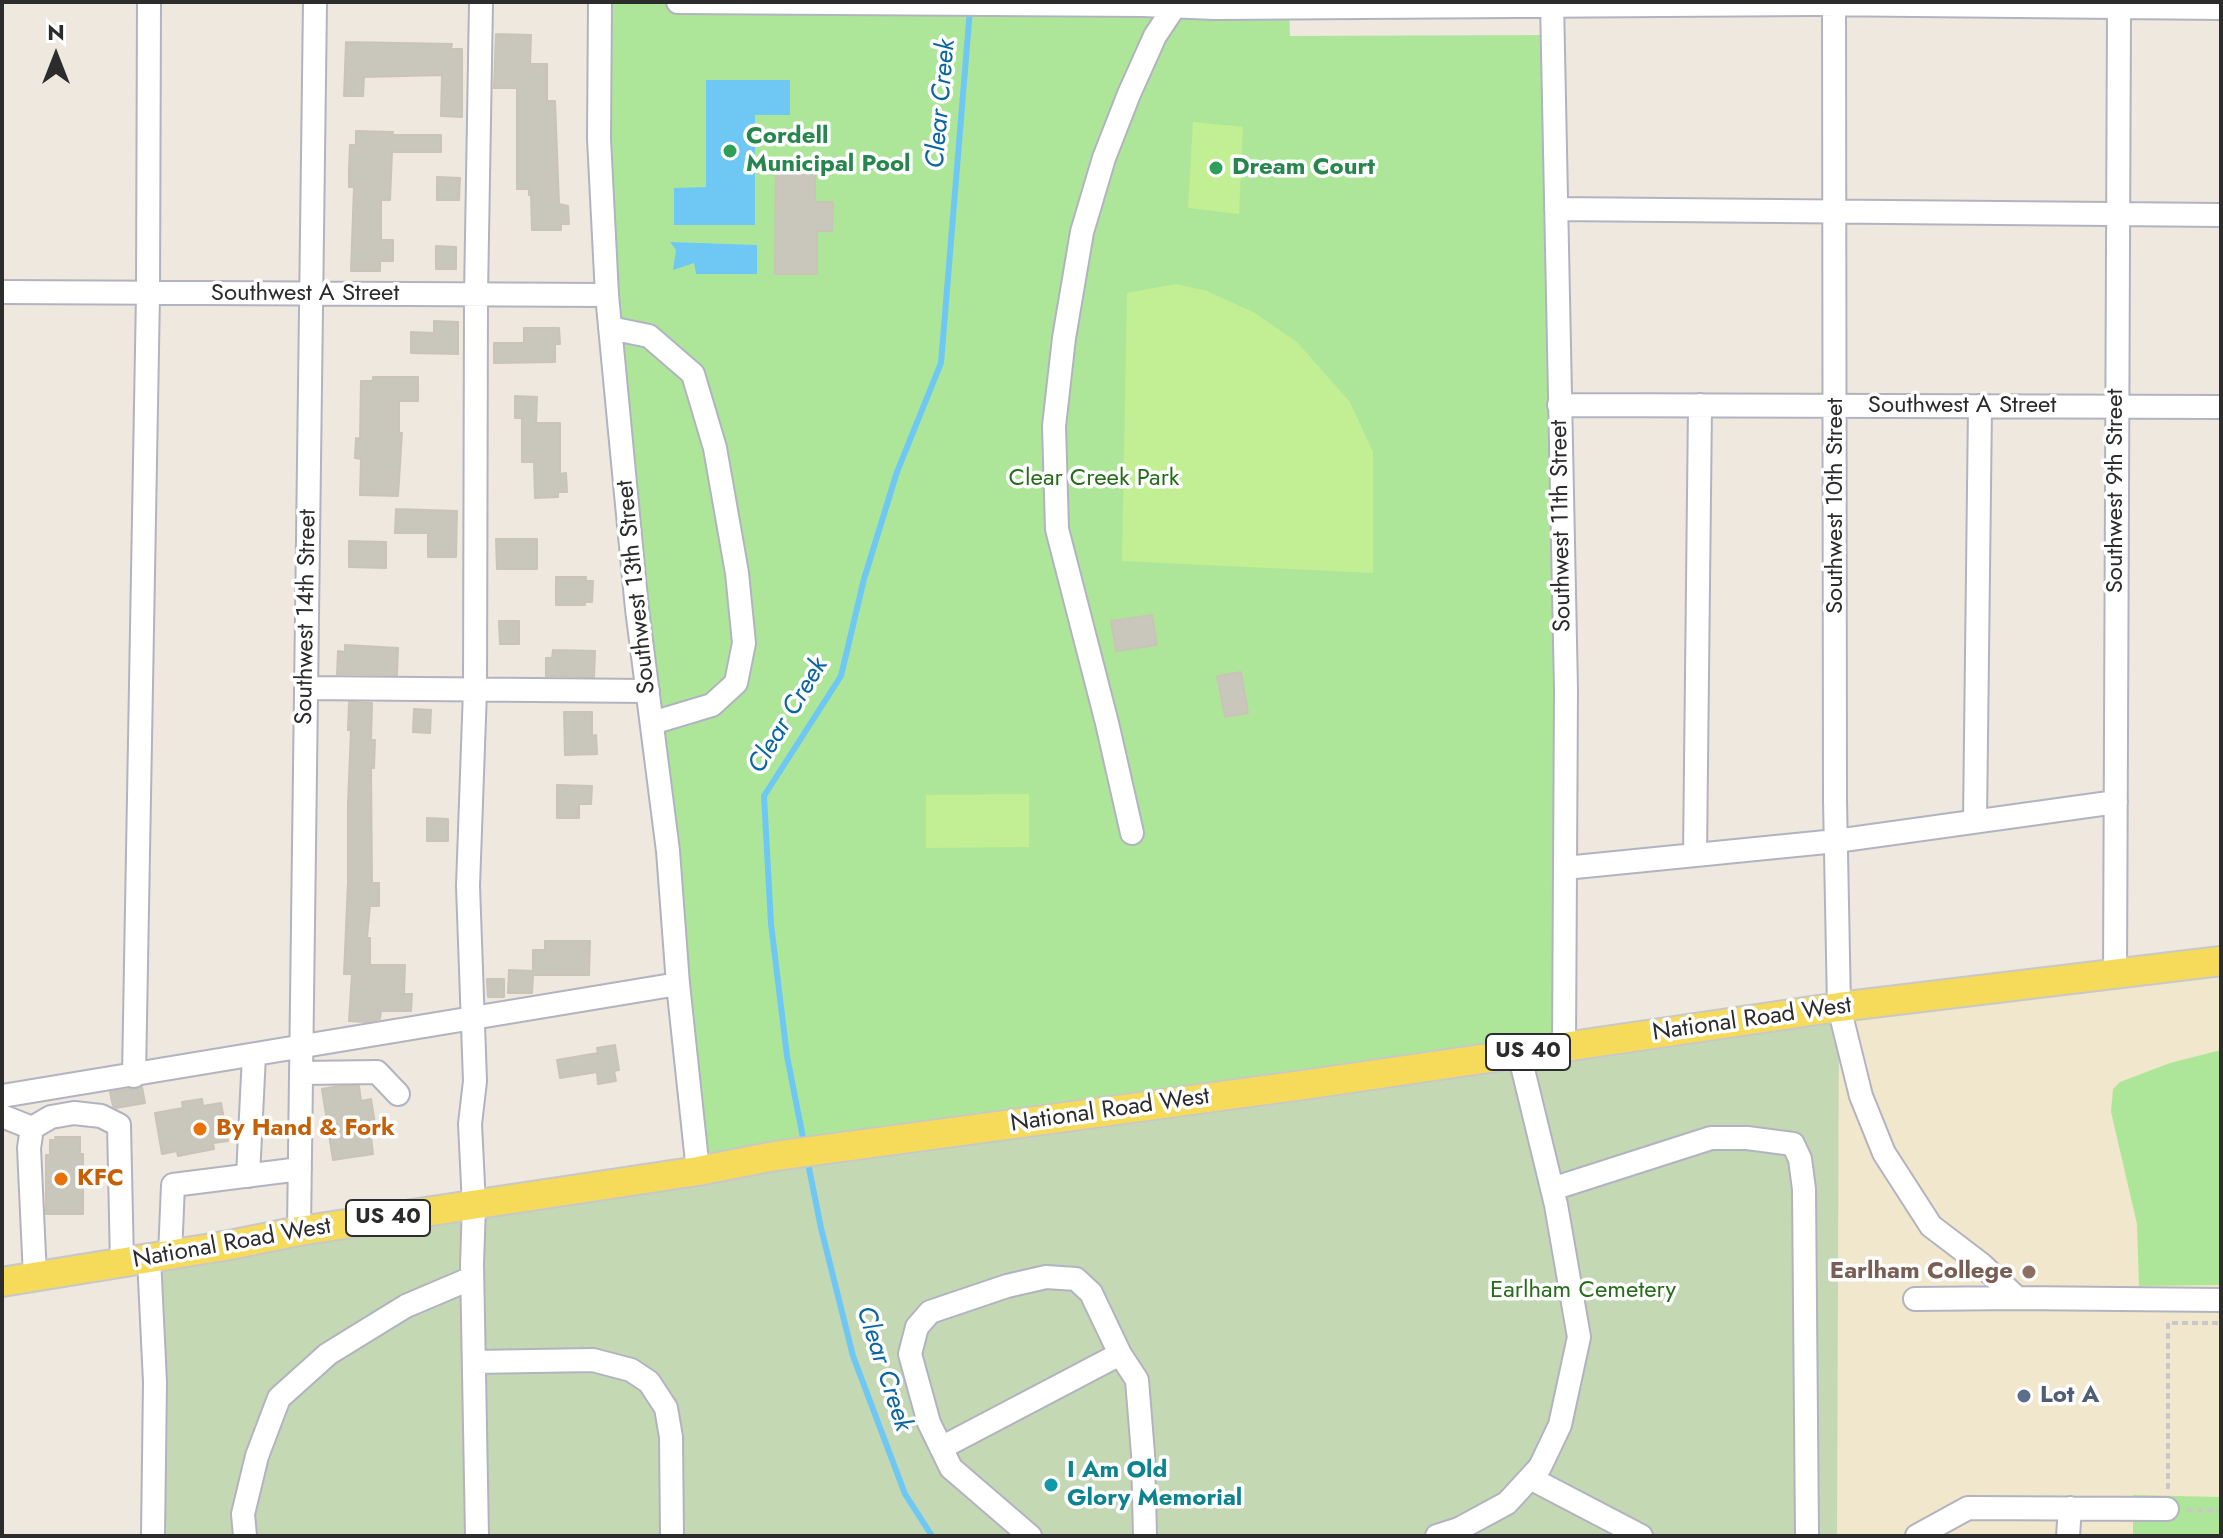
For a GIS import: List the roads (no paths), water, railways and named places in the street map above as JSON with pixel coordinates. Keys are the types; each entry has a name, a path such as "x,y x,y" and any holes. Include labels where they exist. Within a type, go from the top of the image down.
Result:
{"main road":[{"name":"National Road West","path":"2,1282 299,1231 698,1171 835,1147 1303,1085 1839,1007 2221,961"}],"street":[{"path":"134,1076 148,294 149,2"},
{"name":"Southwest 14th Street","path":"299,1231 315,2"},
{"path":"477,1536 472,1278 474,1205 470,1124 475,1081 468,886 475,690 476,295 481,2"},
{"name":"Southwest 13th Street","path":"600,2 599,139 607,295 648,691 668,851 678,984 698,1171"},
{"path":"678,2 1229,8 1552,3 2221,8"},
{"name":"Southwest 11th Street","path":"1552,3 1566,690 1564,1047"},
{"name":"Southwest 10th Street","path":"1834,3 1839,1007 1861,1096 1884,1153 1931,1226 1981,1264 2017,1298"},
{"path":"1132,833 1057,529 1054,426 1064,338 1082,232 1104,158 1167,5"},
{"name":"Southwest 9th Street","path":"2115,973 2119,8"},
{"path":"1556,209 2221,215"},
{"name":"Southwest A Street","path":"2,292 607,295"},
{"path":"610,328 649,336 693,374 715,448 737,573 744,643 736,683 712,705 652,723"},
{"name":"Southwest A Street","path":"1559,405 2221,407"},
{"path":"1695,855 1700,405"},
{"path":"1975,821 1980,406"},
{"path":"306,688 648,691"},
{"path":"1565,868 1836,841 2116,802"},
{"path":"2,1096 678,984"},
{"path":"1437,1536 1459,1529 1507,1503 1540,1467 1560,1425 1579,1337 1552,1189 1519,1053"},
{"path":"248,1176 254,1055"},
{"path":"301,1073 377,1072 398,1094"},
{"path":"32,1128 51,1117 74,1113 101,1116 119,1125 147,1258 155,1382 153,1536"},
{"path":"2,1116 32,1128"},
{"path":"32,1128 29,1148 35,1277"},
{"path":"1552,1189 1711,1138 1747,1138 1793,1144 1800,1159 1804,1189 1807,1536"},
{"path":"147,1258 173,1185 300,1169"},
{"path":"1030,1536 951,1468 929,1423 910,1354 917,1327 930,1312 1007,1286 1046,1277 1076,1279 1091,1293 1120,1354 1137,1380 1141,1407 1140,1533"},
{"path":"245,1536 243,1514 257,1456 279,1398 328,1354 406,1306 472,1278"},
{"path":"1915,1299 2221,1300"},
{"path":"941,1448 1120,1354"},
{"path":"474,1362 593,1360 631,1370 649,1382 666,1408 671,1437 672,1536"},
{"path":"1530,1478 1641,1536"},
{"path":"1917,1536 1968,1508 2167,1509"},
{"path":"2068,1536 2070,1508"}],"water":[{"name":"Cordell Municipal Pool","path":"706,80 790,80 790,115 755,115 755,225 674,225 674,188 706,187"},
{"path":"670,242 757,245 757,274 696,274 694,263 673,270 676,250"}],"waterway":[{"name":"Clear Creek","path":"804,1143 787,1056 771,924 764,796 841,676 864,579 897,472 941,363 970,9"},
{"name":"Clear Creek","path":"807,1158 853,1356 905,1494 932,1536"}],"place":[{"name":"Cordell Municipal Pool","path":"730,151"},
{"name":"Dream Court","path":"1216,168"},
{"name":"By Hand & Fork","path":"200,1129"},
{"name":"KFC","path":"61,1179"},
{"name":"Earlham College","path":"2029,1272"},
{"name":"Lot A","path":"2024,1396"},
{"name":"I Am Old Glory Memorial","path":"1051,1485"}],"park label":[{"name":"Clear Creek Park","path":"1094,479"},
{"name":"Earlham Cemetery","path":"1583,1291"}]}
